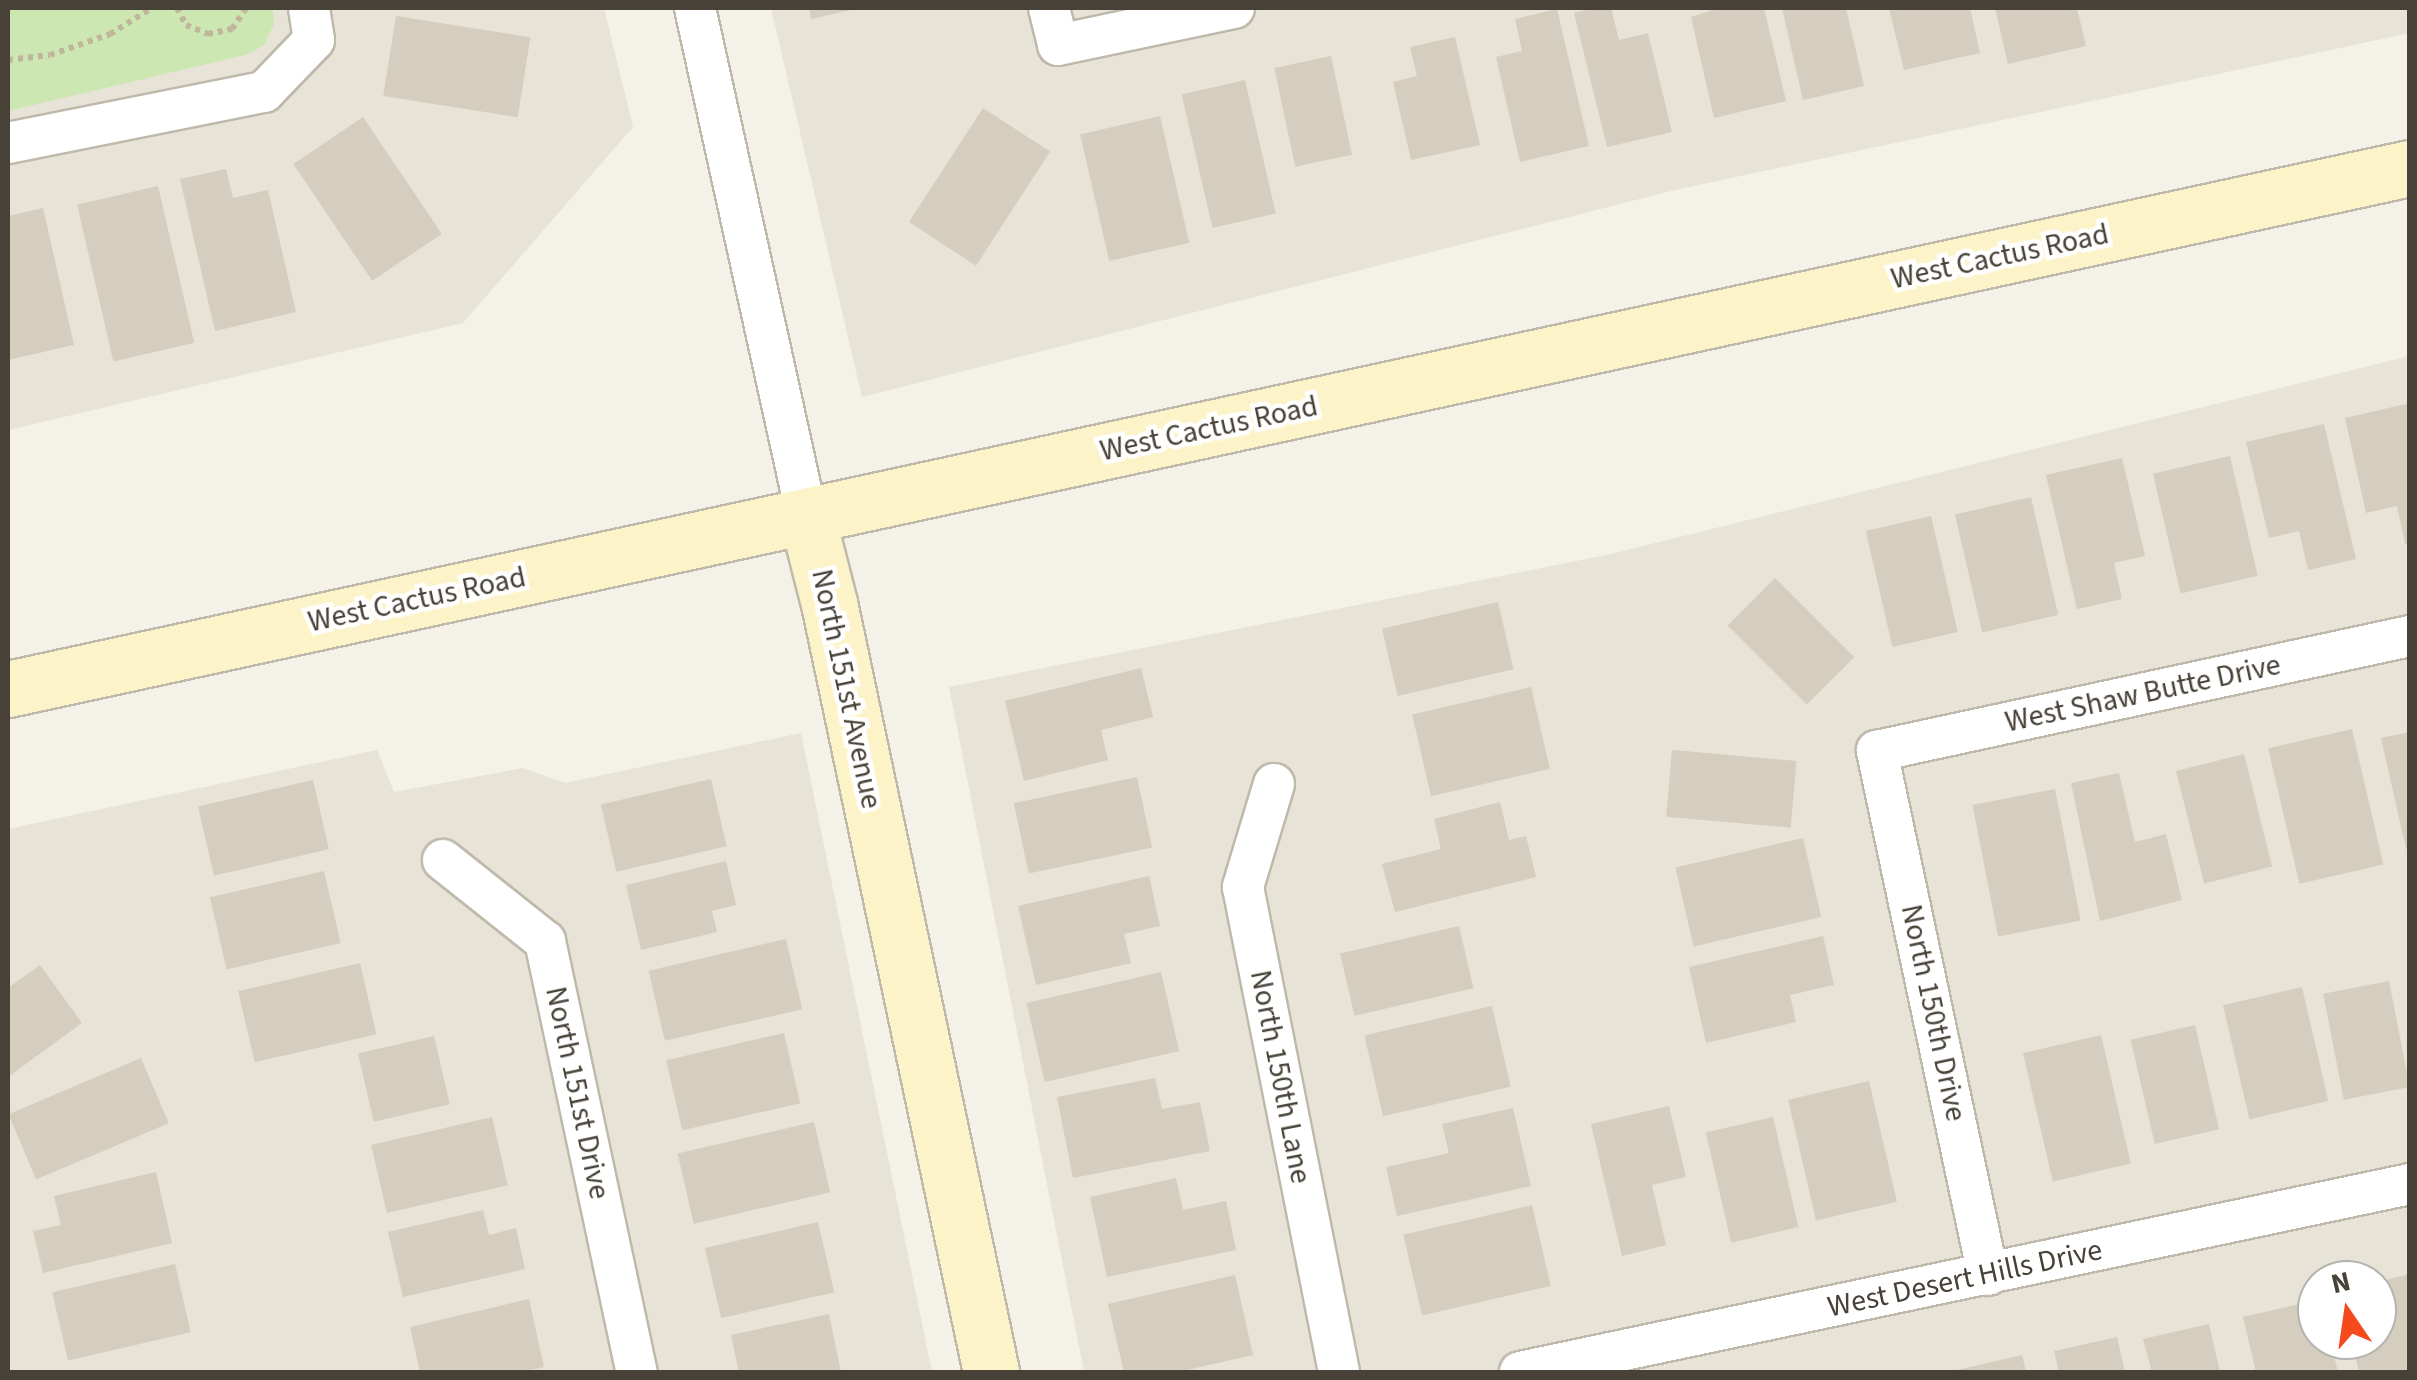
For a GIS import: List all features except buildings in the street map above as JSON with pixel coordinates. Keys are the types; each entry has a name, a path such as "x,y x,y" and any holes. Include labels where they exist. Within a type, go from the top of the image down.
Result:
{"main road":[{"name":"West Cactus Road","path":"8,688 2410,168"},
{"name":"North 151st Avenue","path":"807,516 830,603 990,1372"}],"street":[{"name":"North 151st Avenue","path":"694,8 807,516"},
{"path":"1054,26 1234,8"},
{"path":"8,143 264,92 311,24"},
{"name":"West Shaw Butte Drive","path":"1876,751 2410,636"},
{"name":"North 150th Drive","path":"1876,751 1988,1275"},
{"name":"North 150th Lane","path":"1274,784 1243,888 1339,1372"},
{"name":"North 151st Drive","path":"443,860 545,941 637,1372"},
{"name":"West Desert Hills Drive","path":"1520,1372 2410,1184"}],"path":[{"path":"8,60 50,56 95,40 152,8"},
{"path":"177,8 186,25 208,34 232,28 246,8"}],"shaded area":[{"path":"8,8 604,8 633,127 463,323 8,430"},
{"path":"771,8 2409,8 2410,33 1675,190 862,397"},
{"path":"2409,356 2409,1372 1084,1372 949,687 1611,554"},
{"path":"801,733 932,1372 8,1372 8,829 377,750 394,792 523,768 565,783"}],"green space":[{"path":"8,8 273,8 274,24 264,45 249,54 8,111"}]}
